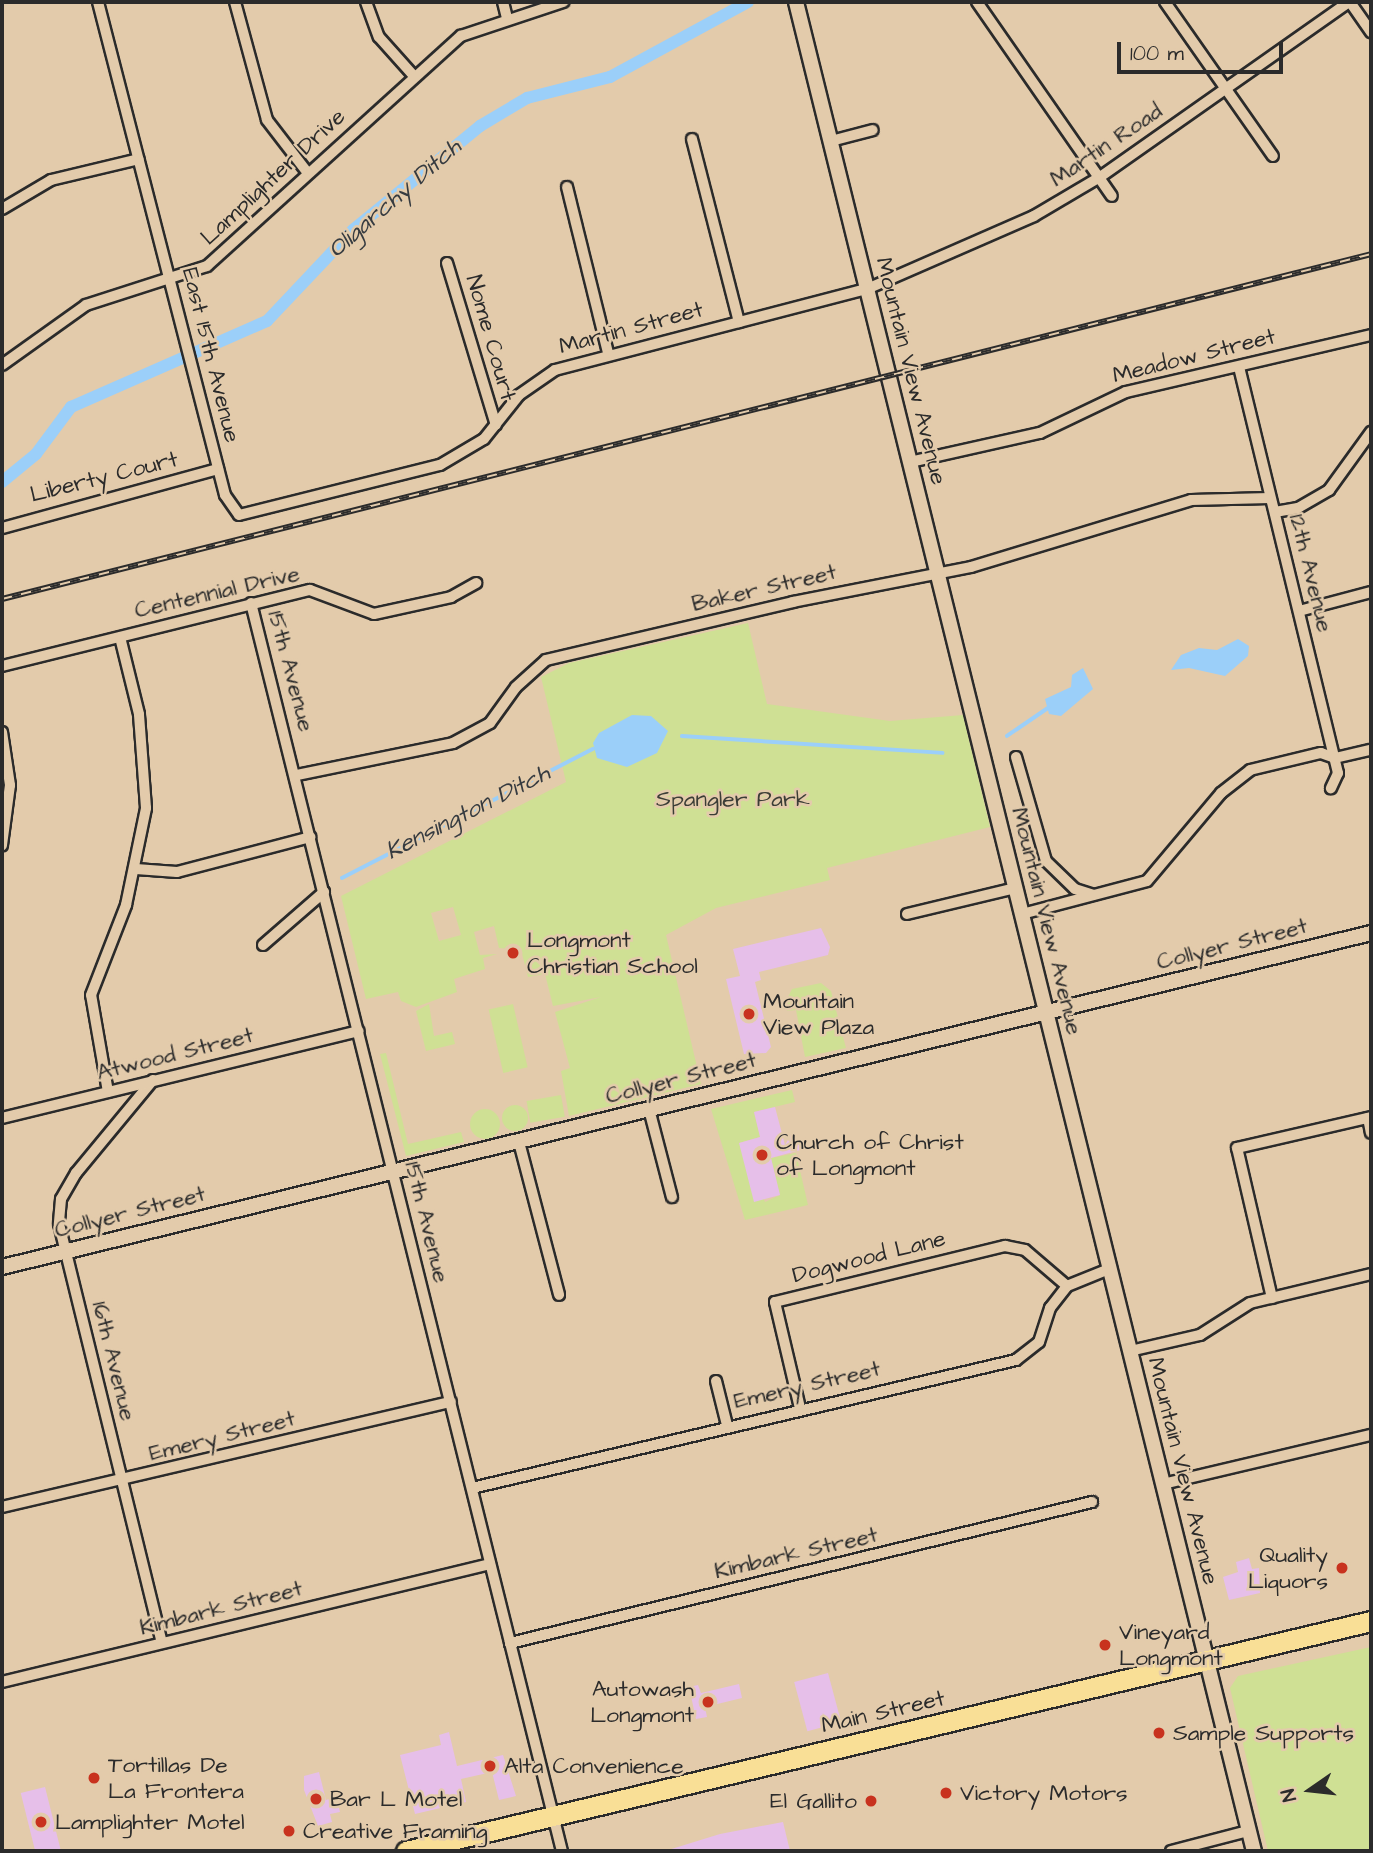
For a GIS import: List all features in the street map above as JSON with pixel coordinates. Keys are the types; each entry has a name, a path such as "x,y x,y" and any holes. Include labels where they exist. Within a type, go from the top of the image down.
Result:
{"highway":[{"name":"Main Street","path":"405,1851 1371,1621"}],"street":[{"name":"East 15th Avenue","path":"98,2 218,469 234,513"},
{"path":"235,2 267,120 307,172"},
{"path":"366,2 379,37 413,75"},
{"path":"503,2 508,18"},
{"name":"Lamplighter Drive","path":"2,365 86,306 171,280 226,253 307,172 413,75 461,36 562,2"},
{"name":"Mountain View Avenue","path":"796,2 1254,1851"},
{"path":"977,2 1112,196"},
{"path":"1165,2 1273,156"},
{"path":"1349,2 1371,32"},
{"name":"Martin Road","path":"867,289 1034,216 1100,177 1349,2"},
{"path":"831,141 873,130"},
{"path":"692,139 739,322"},
{"path":"2,209 51,180 139,159"},
{"path":"567,187 608,353"},
{"name":"Nome Court","path":"447,263 496,425"},
{"name":"Martin Street","path":"234,513 440,465 464,454 496,425 536,380 608,353 867,289"},
{"name":"Meadow Street","path":"910,462 1040,433 1126,392 1371,335"},
{"name":"12th Avenue","path":"1239,367 1335,758 1338,773 1331,788"},
{"path":"1275,512 1298,508 1329,490 1371,432"},
{"name":"Liberty Court","path":"2,528 218,469"},
{"name":"Baker Street","path":"297,775 453,743 490,723 516,687 546,660 937,572 971,567 1191,500 1270,498"},
{"name":"Centennial Drive","path":"2,666 310,590 374,614 451,597 476,583"},
{"path":"1298,611 1371,592"},
{"name":"15th Avenue","path":"251,603 297,775 551,1816 562,1851"},
{"path":"108,1092 91,995 136,869 146,766 120,637"},
{"path":"2,732 10,785 2,845"},
{"path":"1022,914 1093,895 1159,872 1221,793 1250,770 1321,753 1335,758 1371,750"},
{"path":"1016,757 1046,861 1075,888 1093,895"},
{"path":"136,869 177,872 310,837"},
{"path":"907,914 1015,888"},
{"path":"262,945 324,892"},
{"name":"Collyer Street","path":"2,1267 1371,933"},
{"name":"Atwood Street","path":"2,1118 359,1031"},
{"name":"16th Avenue","path":"153,1080 65,1190 59,1224 162,1643"},
{"path":"649,1109 671,1197"},
{"path":"1272,1298 1237,1148 1370,1117 1371,1133"},
{"path":"519,1142 559,1295"},
{"name":"Dogwood Lane","path":"800,1408 775,1302 1005,1245 1025,1250 1067,1286"},
{"path":"1067,1286 1110,1269"},
{"path":"1130,1351 1200,1335 1250,1303 1371,1274"},
{"name":"Emery Street","path":"472,1488 727,1425 1016,1360 1040,1342 1050,1308 1067,1286"},
{"path":"716,1381 727,1425"},
{"name":"Emery Street","path":"2,1507 123,1482 451,1402"},
{"path":"1163,1484 1371,1435"},
{"name":"Kimbark Street","path":"510,1643 1092,1503"},
{"name":"Kimbark Street","path":"2,1682 490,1564"},
{"path":"1171,1851 1248,1831"}],"green space":[{"name":"Spangler Park","path":"748,623 767,704 890,721 963,715 990,827 827,868 830,880 716,908 666,935 701,1084 569,1116 561,1071 570,1068 555,1012 601,997 553,1006 545,974 528,977 521,950 499,948 494,926 474,932 480,955 497,954 483,958 485,969 454,979 457,992 416,1007 401,1001 398,992 366,999 341,896 566,782 541,677 569,663","holes":["453,907 461,935 439,941 431,913"]},
{"path":"821,983 831,991 846,1048 805,1057 796,1010 787,1011 785,1003 792,989"},
{"path":"429,1004 434,1036 452,1032 455,1044 426,1051 416,1011"},
{"path":"513,1004 528,1067 503,1073 489,1010"},
{"path":"386,1053 408,1144 461,1132 464,1142 406,1156 380,1054"},
{"path":"792,1090 795,1102 754,1112 760,1137 739,1143 765,1202 780,1195 771,1158 796,1153 808,1205 745,1220 711,1109"},
{"path":"561,1095 565,1117 530,1123 527,1101"},
{"path":"515,1105 524,1109 528,1118 524,1127 515,1131 506,1127 502,1118 506,1109"},
{"path":"485,1109 495,1114 500,1124 495,1134 485,1139 475,1134 470,1124 475,1114"},
{"path":"1371,1647 1371,1851 1268,1851 1230,1688 1238,1676"}],"water":[{"path":"1238,639 1249,646 1248,656 1225,676 1189,668 1171,670 1181,655 1199,648 1217,650"},
{"path":"1083,668 1093,689 1061,716 1049,714 1045,699 1071,687 1072,675"},
{"path":"632,715 651,716 668,731 657,753 627,767 597,758 593,743 599,733"}],"building":[{"name":"Mountain View Plaza","path":"821,928 830,947 828,955 759,972 761,980 755,982 771,1047 766,1053 744,1054 726,979 740,976 733,949"},
{"name":"Church of Christ of Longmont","path":"775,1107 785,1145 791,1135 804,1149 771,1158 780,1195 754,1202 739,1143 760,1137 754,1112"},
{"path":"1249,1558 1252,1569 1259,1568 1260,1593 1229,1600 1223,1577 1238,1572 1236,1562"},
{"path":"828,1673 841,1722 807,1731 794,1682"},
{"name":"Autowash Longmont","path":"739,1684 742,1698 705,1707 707,1717 696,1719 689,1687 698,1685 701,1693"},
{"path":"449,1732 457,1766 503,1755 516,1796 499,1800 492,1772 461,1779 466,1802 415,1814 400,1755 441,1745 439,1735"},
{"name":"Bar L Motel","path":"319,1772 326,1800 336,1797 340,1812 330,1814 332,1822 318,1826 304,1790 304,1776"},
{"name":"Lamplighter Motel","path":"45,1787 61,1851 35,1851 21,1793"},
{"path":"783,1822 790,1851 665,1851 720,1834"}],"waterway":[{"name":"Oligarchy Ditch","path":"2,482 36,454 71,407 267,321 353,230 480,126 527,98 610,77 748,2"},
{"name":"Kensington Ditch","path":"1007,736 1048,708"},
{"name":"Kensington Ditch","path":"682,736 942,753"},
{"name":"Kensington Ditch","path":"342,878 593,749"}],"railway":[{"path":"2,599 1371,254"}],"place":[{"name":"Longmont Christian School","path":"513,953"},
{"name":"Mountain View Plaza","path":"749,1014"},
{"name":"Church of Christ of Longmont","path":"762,1155"},
{"name":"Quality Liquors","path":"1342,1568"},
{"name":"Vineyard Longmont","path":"1105,1645"},
{"name":"Autowash Longmont","path":"708,1702"},
{"name":"Sample Supports","path":"1159,1733"},
{"name":"Alta Convenience","path":"490,1766"},
{"name":"Tortillas De La Frontera","path":"94,1778"},
{"name":"Victory Motors","path":"946,1793"},
{"name":"Bar L Motel","path":"316,1799"},
{"name":"El Gallito","path":"871,1801"},
{"name":"Lamplighter Motel","path":"41,1822"},
{"name":"Creative Framing","path":"289,1831"}]}
